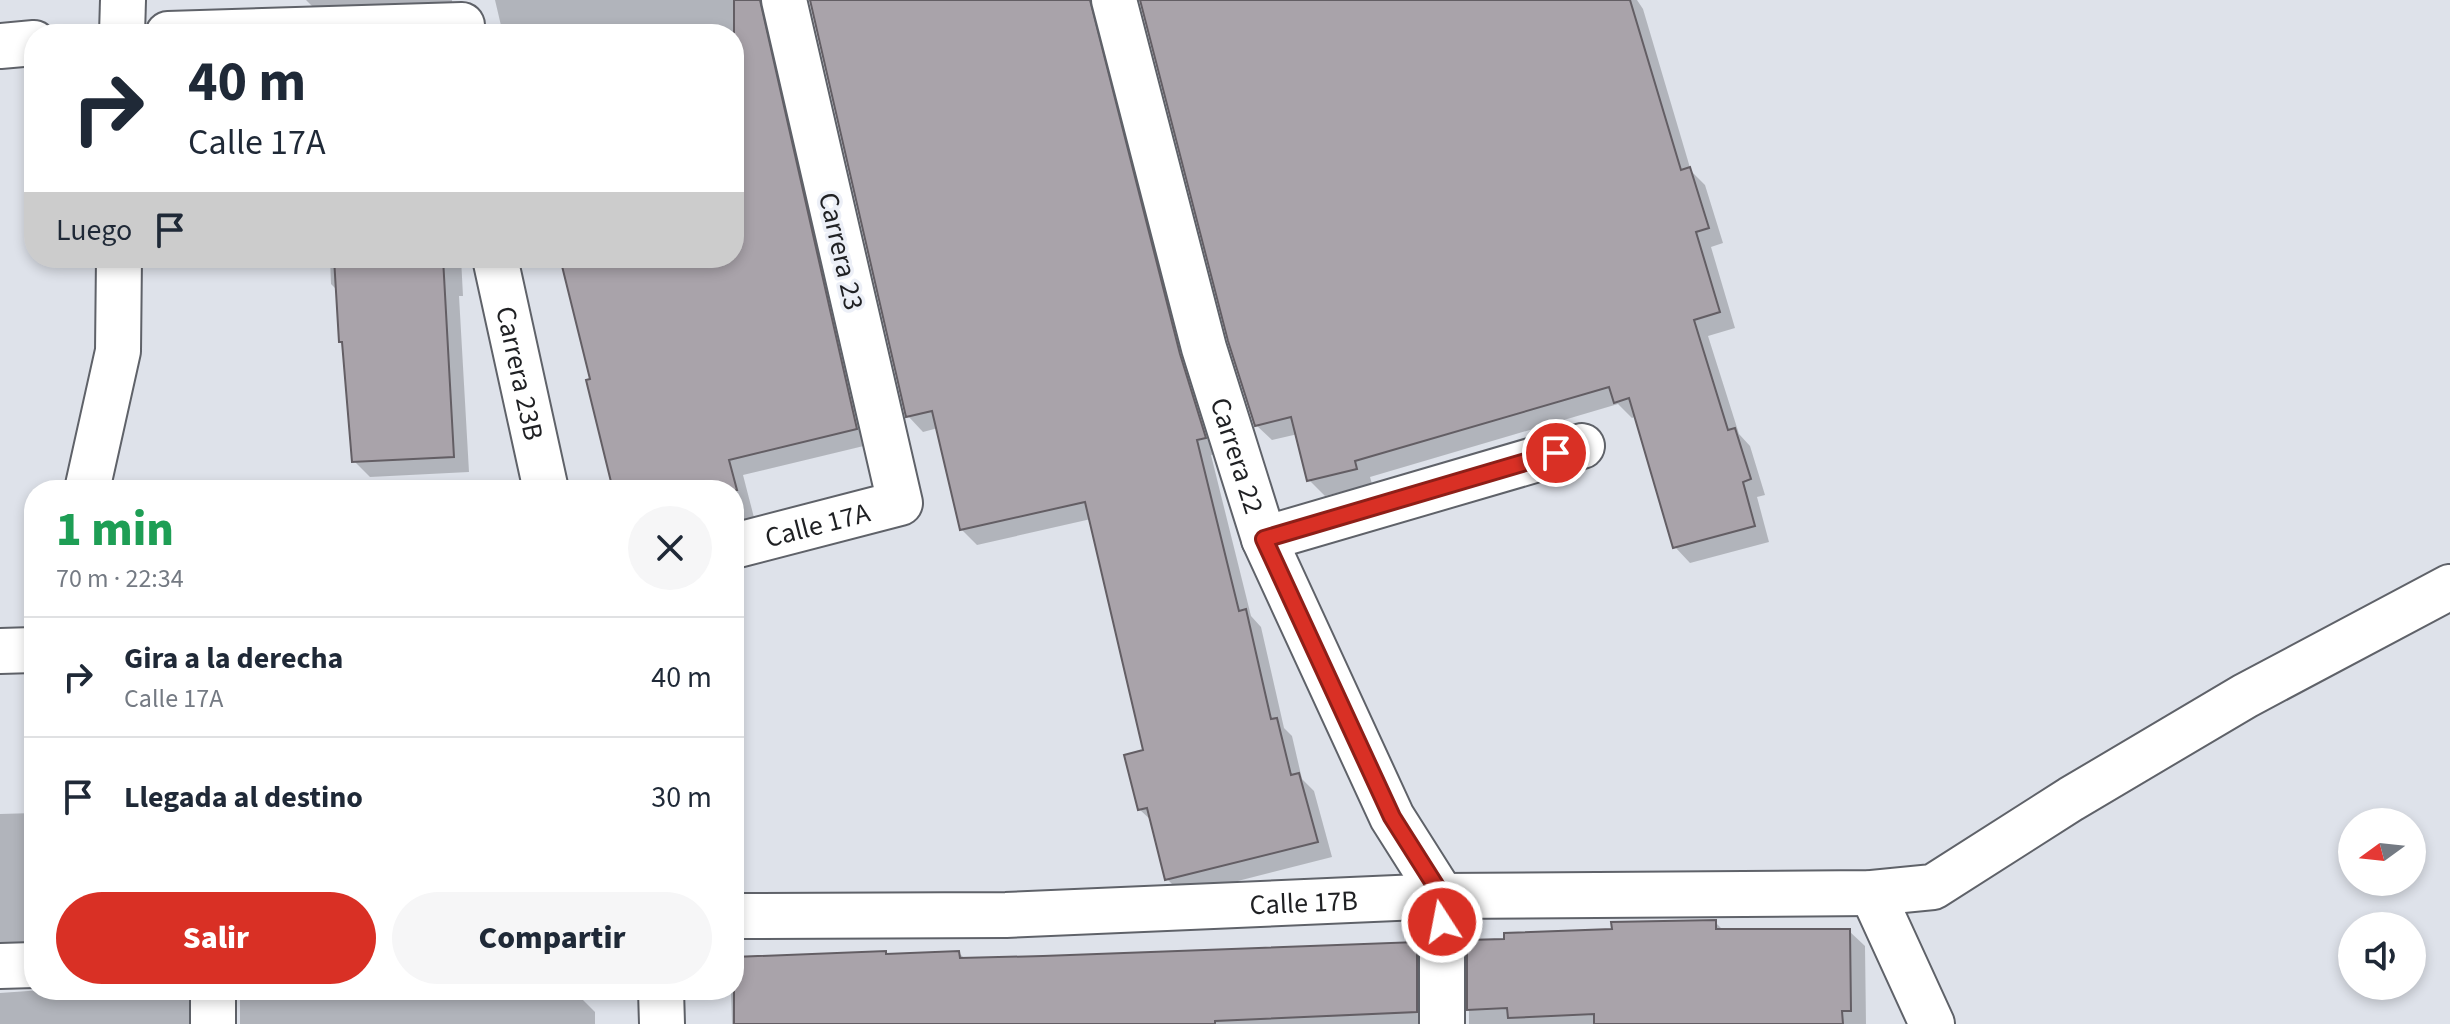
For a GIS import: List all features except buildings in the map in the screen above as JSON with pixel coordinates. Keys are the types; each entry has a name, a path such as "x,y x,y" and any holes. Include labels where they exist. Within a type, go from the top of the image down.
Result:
{"street":[{"path":"122,24 123,0"},
{"name":"Carrera 23","path":"784,0 900,503"},
{"name":"Carrera 22","path":"1114,0 1204,348 1264,539 1392,817 1442,896"},
{"path":"378,24 462,20"},
{"path":"0,46 24,44"},
{"path":"89,480 118,351 119,268"},
{"name":"Carrera 23B","path":"497,268 544,480"},
{"path":"1264,539 1582,446"},
{"name":"Calle 17A","path":"744,543 900,503"},
{"name":"Calle 17B","path":"744,916 1006,915 1442,896 1872,893 1933,887 2071,799 2245,696 2450,587"},
{"path":"0,651 24,650"},
{"path":"1872,893 1932,1024"},
{"path":"1442,896 1442,1024"},
{"path":"0,966 24,965"},
{"path":"213,1000 213,1024"},
{"path":"661,1000 662,1024"}],"route":[{"path":"1442,922 1442,896 1392,817 1264,539 1556,453"}]}
